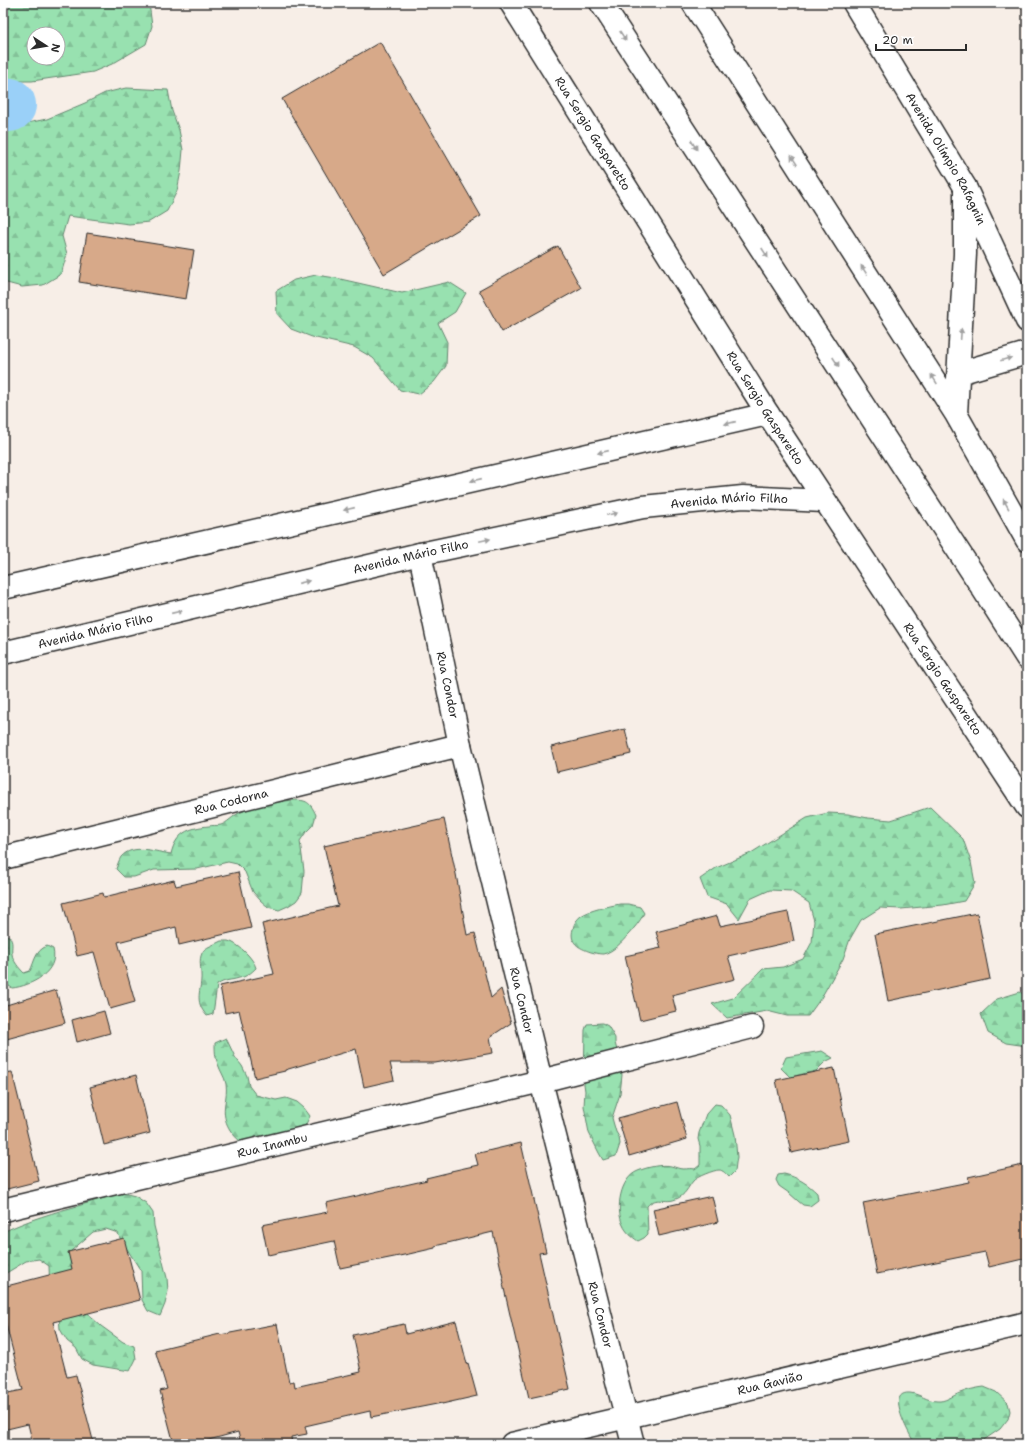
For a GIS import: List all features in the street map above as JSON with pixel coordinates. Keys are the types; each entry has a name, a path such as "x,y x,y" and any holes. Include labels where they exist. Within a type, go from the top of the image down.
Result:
{"main road":[{"name":"Rua Sergio Gasparetto","path":"511,3 768,414 1027,807"},
{"path":"601,3 970,568 1027,658"},
{"path":"693,3 956,414 1027,540"},
{"name":"Avenida Olímpio Rafagnin","path":"854,3 965,187 1027,321"},
{"path":"956,414 965,254 965,187"},
{"path":"959,373 1027,353"},
{"path":"3,588 768,414"},
{"name":"Avenida Mário Filho","path":"3,653 420,554 643,507 743,497 824,500"},
{"name":"Rua Condor","path":"420,554 460,745 541,1081 633,1444"},
{"name":"Rua Codorna","path":"3,858 460,745"},
{"name":"Rua Inambu","path":"3,1210 541,1081 752,1027"},
{"name":"Rua Gavião","path":"512,1444 1027,1323"}],"green space":[{"path":"3,3 149,3 152,26 146,44 112,64 93,72 32,81 3,81"},
{"path":"126,88 168,90 172,111 179,130 183,150 177,191 167,211 149,222 129,224 68,216 62,236 67,254 61,274 43,285 22,287 3,282 3,117 27,123 47,119 105,93"},
{"path":"316,275 402,293 449,282 466,293 455,312 438,323 447,342 446,366 434,382 419,394 400,390 373,358 354,347 312,337 291,329 277,314 276,291 294,280"},
{"path":"293,800 305,801 312,807 316,815 313,825 300,841 304,871 302,893 296,901 279,910 268,907 260,900 253,892 245,872 237,864 228,862 197,869 154,870 134,877 124,877 116,869 121,857 132,850 152,850 171,854 176,841 180,836 189,830 221,825 239,813 252,808"},
{"path":"930,807 963,839 971,862 975,883 964,901 943,905 901,909 880,908 861,920 850,939 843,959 821,998 808,1016 787,1016 767,1011 727,1018 712,1004 733,998 763,969 783,967 803,959 812,942 814,921 809,903 791,891 770,890 750,899 739,919 727,904 707,897 700,879 716,868 751,853 807,818 828,813 848,814 891,820"},
{"path":"620,904 640,907 644,913 637,925 620,944 614,949 603,954 587,950 576,944 572,938 573,927 580,917 594,910"},
{"path":"3,935 11,938 12,954 18,967 24,973 30,971 38,953 43,948 47,946 53,949 54,957 52,965 48,971 35,981 19,987 12,988 3,982"},
{"path":"221,941 232,942 241,948 255,964 256,968 244,977 226,981 217,985 213,1014 207,1016 200,1005 199,1000 201,980 200,959 204,950"},
{"path":"1020,992 1027,996 1027,1046 1006,1043 988,1033 981,1014 997,999"},
{"path":"602,1023 608,1026 615,1038 622,1075 620,1094 612,1118 620,1144 616,1156 603,1160 589,1133 584,1106 585,1030 587,1024"},
{"path":"226,1038 235,1057 247,1076 249,1086 256,1095 276,1100 286,1098 297,1102 310,1116 305,1126 297,1131 242,1143 233,1134 226,1120 224,1109 226,1084 217,1061 215,1051 215,1043"},
{"path":"822,1051 833,1058 825,1062 816,1071 790,1077 781,1068 786,1057"},
{"path":"715,1104 721,1105 730,1115 735,1135 737,1157 735,1171 729,1177 720,1170 709,1172 695,1179 684,1194 679,1198 668,1201 658,1200 651,1203 647,1206 648,1234 638,1241 626,1230 619,1211 619,1203 623,1187 632,1175 638,1171 650,1167 667,1165 682,1169 695,1169 700,1165 699,1133 706,1114"},
{"path":"784,1174 802,1181 810,1187 817,1193 818,1200 810,1206 803,1205 779,1186 776,1180 778,1175"},
{"path":"123,1193 135,1196 146,1203 153,1213 154,1226 167,1278 168,1291 160,1316 148,1311 142,1300 141,1271 118,1233 106,1229 93,1232 71,1251 79,1300 91,1317 101,1326 123,1342 134,1346 136,1359 130,1371 93,1365 82,1359 76,1348 67,1341 60,1329 59,1317 50,1292 49,1266 39,1259 26,1261 3,1275 3,1232 42,1217"},
{"path":"984,1387 996,1392 1008,1403 1010,1411 1008,1419 1000,1429 978,1444 915,1444 904,1423 899,1406 899,1399 903,1394 910,1393 933,1401 940,1401 946,1400 966,1391"}],"building":[{"path":"380,42 481,216 384,274 282,99"},
{"path":"87,233 194,250 186,299 79,282"},
{"path":"558,246 581,288 502,332 479,290"},
{"path":"625,729 631,754 557,772 551,747"},
{"path":"444,819 467,935 475,933 491,998 501,989 511,1023 490,1037 493,1053 435,1063 390,1063 394,1080 364,1087 356,1049 285,1071 255,1078 239,1010 225,1013 220,986 274,974 262,924 338,906 324,846"},
{"path":"238,872 251,928 179,945 176,927 118,942 135,1002 110,1009 94,952 77,956 63,903 103,893 104,897 174,880 176,886"},
{"path":"788,912 794,941 728,956 735,979 672,995 676,1011 640,1020 625,956 661,948 656,932 717,916 720,926"},
{"path":"977,913 990,979 888,1001 875,934"},
{"path":"56,990 65,1023 3,1040 3,1006"},
{"path":"104,1011 110,1033 77,1042 72,1020"},
{"path":"834,1068 849,1141 791,1153 776,1080"},
{"path":"12,1072 39,1181 3,1190 3,1073"},
{"path":"136,1075 150,1133 104,1145 90,1087"},
{"path":"677,1102 687,1139 629,1156 618,1118"},
{"path":"521,1143 546,1252 539,1253 570,1389 529,1398 503,1284 493,1232 435,1246 435,1248 340,1268 334,1241 268,1255 262,1225 328,1212 326,1203 427,1180 426,1178 478,1165 475,1154"},
{"path":"1027,1164 1027,1258 989,1267 985,1252 877,1274 863,1203 969,1182 968,1177"},
{"path":"712,1196 718,1222 659,1236 653,1209"},
{"path":"124,1238 140,1300 53,1322 67,1377 76,1375 94,1444 33,1444 28,1424 3,1430 3,1394 23,1390 3,1313 3,1287 72,1269 68,1252"},
{"path":"456,1321 477,1396 371,1417 370,1411 305,1426 307,1434 291,1437 292,1444 241,1444 238,1432 194,1444 174,1444 160,1391 167,1389 155,1350 220,1334 277,1324 289,1382 294,1381 295,1387 361,1372 353,1335 404,1324 406,1334"}],"waterway":[{"path":"3,104 9,105"}]}
